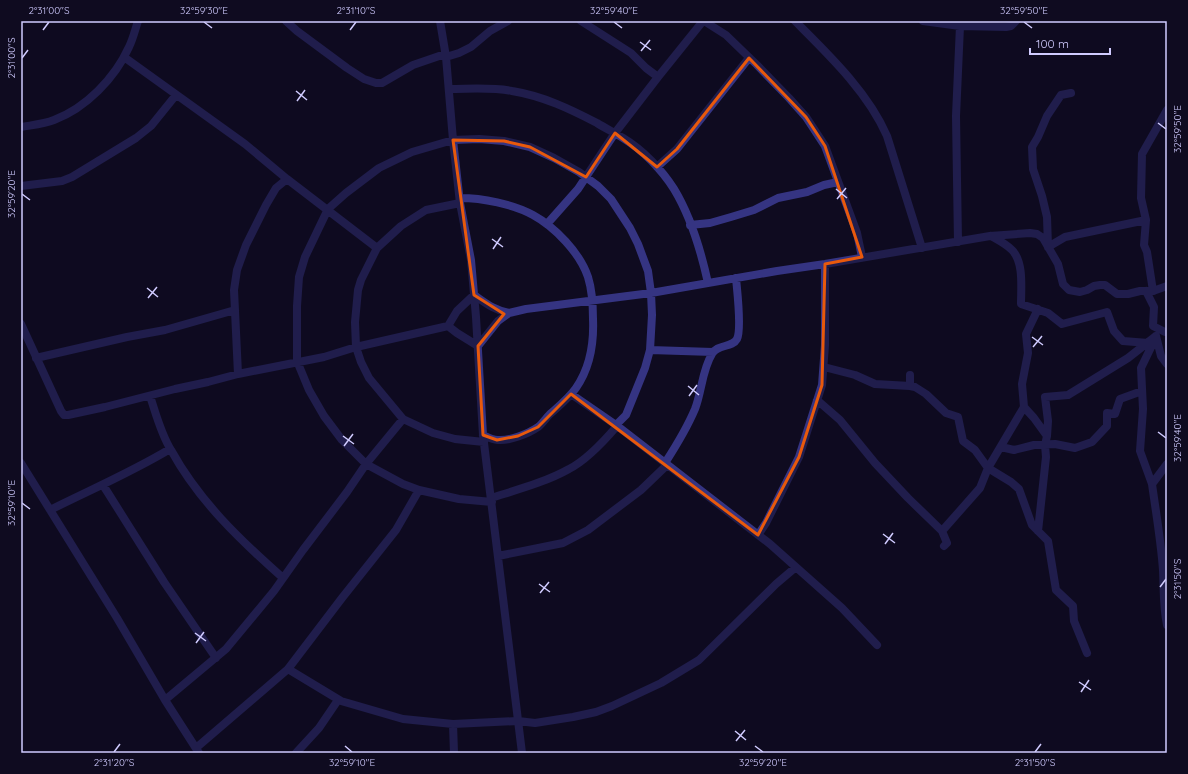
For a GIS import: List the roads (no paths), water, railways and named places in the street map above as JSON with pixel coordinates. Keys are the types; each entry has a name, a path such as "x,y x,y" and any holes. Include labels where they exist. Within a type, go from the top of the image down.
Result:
{"street":[{"path":"21,127 43,124 55,120 76,108 100,90 124,57 138,21"},
{"path":"286,21 297,31 347,68 376,83 382,83 413,65 445,55 459,53 471,46 490,31 508,21"},
{"path":"440,21 449,89 460,201 471,260 484,439 522,753"},
{"path":"581,21 631,53 646,68 658,77"},
{"path":"547,224 578,189 615,133 704,21 726,35 784,92 806,117 825,146 857,233 862,257"},
{"path":"795,21 832,57 881,122 887,136 922,248"},
{"path":"923,21 960,26 1006,27 1011,26 1016,21"},
{"path":"958,242 956,123 960,26"},
{"path":"124,57 245,144 287,179 377,248"},
{"path":"657,167 677,149 749,58"},
{"path":"449,89 496,89 536,96 573,110 624,138 642,152 657,167 674,188 690,225 708,283"},
{"path":"1048,247 1047,217 1033,169 1032,147 1047,116 1061,95 1071,93"},
{"path":"21,186 62,181 72,177 136,138 151,126 176,95"},
{"path":"1167,110 1142,154 1141,198 1146,220 1144,245 1147,252 1148,266 1152,280 1149,291 1154,306 1153,326 1167,332"},
{"path":"453,140 504,141 530,147 554,158 586,177 611,199 630,228 638,244 648,271 652,315 650,350 645,368 626,415 607,438 570,469 491,500 453,498 419,490 403,484 366,464 342,440 324,416 309,390 297,362 297,306 300,277 305,257 328,209 379,168 412,152 453,140"},
{"path":"238,374 234,290 238,270 246,245 266,205 276,188 287,179"},
{"path":"690,225 710,223 737,216 754,210 778,198 807,192 824,185 838,182"},
{"path":"477,198 532,214 547,224 567,243 580,259 588,277 593,302 594,328 592,353 583,374 576,388 571,394 538,427 518,436 497,440 455,439 433,433 403,419 369,378 356,347 355,322 358,290 377,248 401,226 426,210 460,201 477,198"},
{"path":"1048,247 1065,237 1146,220"},
{"path":"474,295 492,308 509,313 557,305 593,302 651,293 990,236 1030,233 1038,234 1043,238 1058,264 1063,284 1069,290 1080,292 1094,286 1105,285 1116,294 1128,294 1149,291 1167,286"},
{"path":"990,236 1007,245 1014,251 1021,269 1021,304 1048,313 1062,324 1107,312 1114,331 1123,341 1148,343"},
{"path":"758,535 766,523 799,457 822,385 826,309 825,264"},
{"path":"498,556 563,543 588,530 641,490 666,464 695,408 708,360 712,352 720,347 734,343 737,339 739,332 739,314 736,278"},
{"path":"21,324 60,411 64,415 68,415 238,374 324,357 356,347 448,326 457,311 474,295"},
{"path":"942,531 980,488 988,468 1024,407 1022,384 1028,352 1026,334 1038,309"},
{"path":"36,358 127,337 165,330 235,310"},
{"path":"478,346 498,320 509,313"},
{"path":"448,326 478,346"},
{"path":"1038,531 1046,457 1045,445 1048,421 1045,397 1068,395 1128,358 1156,336"},
{"path":"1156,336 1161,356 1167,364"},
{"path":"1156,336 1141,368 1143,409 1140,451 1152,484 1163,570 1163,604 1167,624"},
{"path":"650,350 712,352"},
{"path":"824,367 855,375 875,384 915,387 926,394 946,413 958,417 963,441 975,450 988,468 1011,482 1019,489 1032,525 1048,541 1056,590 1073,606 1074,621 1087,653"},
{"path":"910,375 910,386"},
{"path":"1001,447 1014,450 1034,445 1055,444 1075,448 1092,442 1107,426 1107,413 1115,414 1120,399 1142,391"},
{"path":"571,394 616,426 785,556 842,608 877,645"},
{"path":"150,396 170,449 198,492 210,507 249,548 283,578"},
{"path":"817,400 840,420 881,469 942,531 947,543 944,546"},
{"path":"1024,407 1047,436"},
{"path":"165,700 226,649 274,592 366,464 403,419"},
{"path":"50,510 103,485 170,449"},
{"path":"21,463 165,700 198,750 288,670 342,598 396,530 419,490"},
{"path":"1152,484 1167,464"},
{"path":"103,485 164,582 216,658"},
{"path":"288,670 338,700 403,719 453,724 518,721 535,723 573,717 596,712 661,683 699,660 776,584 796,567"},
{"path":"296,753 319,728 338,700"},
{"path":"453,724 454,753"}]}
